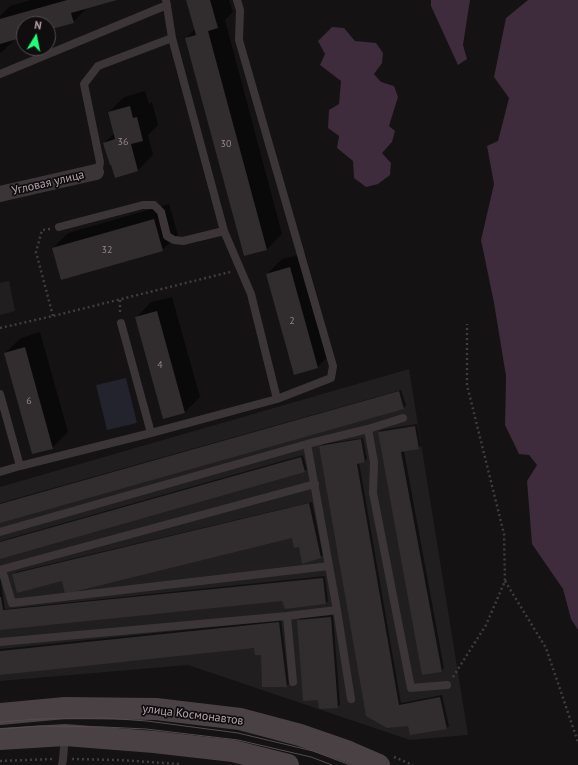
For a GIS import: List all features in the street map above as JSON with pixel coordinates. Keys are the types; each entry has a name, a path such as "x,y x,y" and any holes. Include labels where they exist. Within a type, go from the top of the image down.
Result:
{"main road":[{"name":"улица Космонавтов","path":"0,714 65,708 156,709 240,719 300,735 349,752 379,765"},
{"path":"0,739 65,735 154,742 233,751 288,765"}],"street":[{"name":"Угловая улица","path":"0,194 96,172"}],"lane":[{"path":"0,472 277,399 331,378 333,366 239,40 240,10 237,0"},
{"path":"0,74 167,2 172,38 224,231 250,294 277,399"},
{"path":"96,172 100,168 100,162 84,84 98,66 172,38"},
{"path":"60,227 144,205 154,205 161,212 167,236 174,240 183,241 224,231"},
{"path":"121,323 151,433"},
{"path":"0,394 20,466"},
{"path":"0,532 403,418"},
{"path":"368,429 374,462 373,494 411,688 447,685"},
{"path":"307,444 337,610 351,700"},
{"path":"314,484 1,570 12,603 329,566"},
{"path":"0,642 287,616 337,610"},
{"path":"287,616 293,682"},
{"path":"62,762 65,735"}],"path":[{"path":"53,316 36,252 42,230 60,227"},
{"path":"0,328 240,270"},
{"path":"447,685 486,625 505,581 504,534 467,385 468,324"},
{"path":"505,581 546,648 578,742"},
{"path":"0,761 62,762 119,760 184,764"}],"shaded area":[{"path":"431,0 470,0 463,45 467,59 458,65 431,6"},
{"path":"528,0 578,0 578,630 571,619 563,589 532,544 527,481 537,465 529,455 519,454 505,425 506,376 494,303 481,240 494,184 487,146 498,141 509,98 494,77 506,18"},
{"path":"332,27 344,28 355,41 376,43 383,53 382,63 374,74 381,82 394,86 398,97 389,126 395,131 392,142 382,153 391,163 390,175 378,184 366,187 354,178 353,161 337,148 339,136 328,128 329,110 339,104 341,81 320,65 325,54 318,41"},
{"path":"9,281 15,311 0,315 0,283"},
{"path":"409,369 468,735 410,740 188,665 0,681 0,487"},
{"path":"126,378 137,423 107,430 96,385"}],"building":[{"path":"67,0 117,0 71,13 74,23 56,28 56,16 16,16 16,39 0,44 0,19"},
{"path":"186,0 210,0 218,28 208,31 267,250 244,256 185,38 196,35"},
{"path":"130,106 133,118 137,117 143,141 131,144 138,171 115,178 103,143 115,139 108,112"},
{"path":"154,219 163,251 61,280 52,248"},
{"path":"290,267 318,368 294,375 266,274"},
{"path":"157,311 185,413 163,419 135,317"},
{"path":"25,347 53,449 32,454 4,353"},
{"path":"399,391 404,409 0,523 0,504"},
{"path":"415,426 419,449 401,452 442,672 422,675 378,432"},
{"path":"361,439 365,462 357,464 399,705 440,697 447,729 410,735 408,726 387,728 366,716 319,446"},
{"path":"301,457 305,472 0,559 0,542"},
{"path":"309,503 321,558 302,564 299,547 294,548 292,538 65,594 62,581 17,593 12,574"},
{"path":"323,578 326,604 285,609 282,601 0,630 0,597 3,610"},
{"path":"331,617 338,708 319,709 318,700 303,701 297,620"},
{"path":"279,622 287,687 262,687 261,655 255,655 254,648 0,675 0,651"}],"tram line":[{"path":"0,722 38,719 105,718 147,721 238,733 313,751 350,765"},
{"path":"0,729 39,726 146,729 238,740 311,757 332,765"}]}
